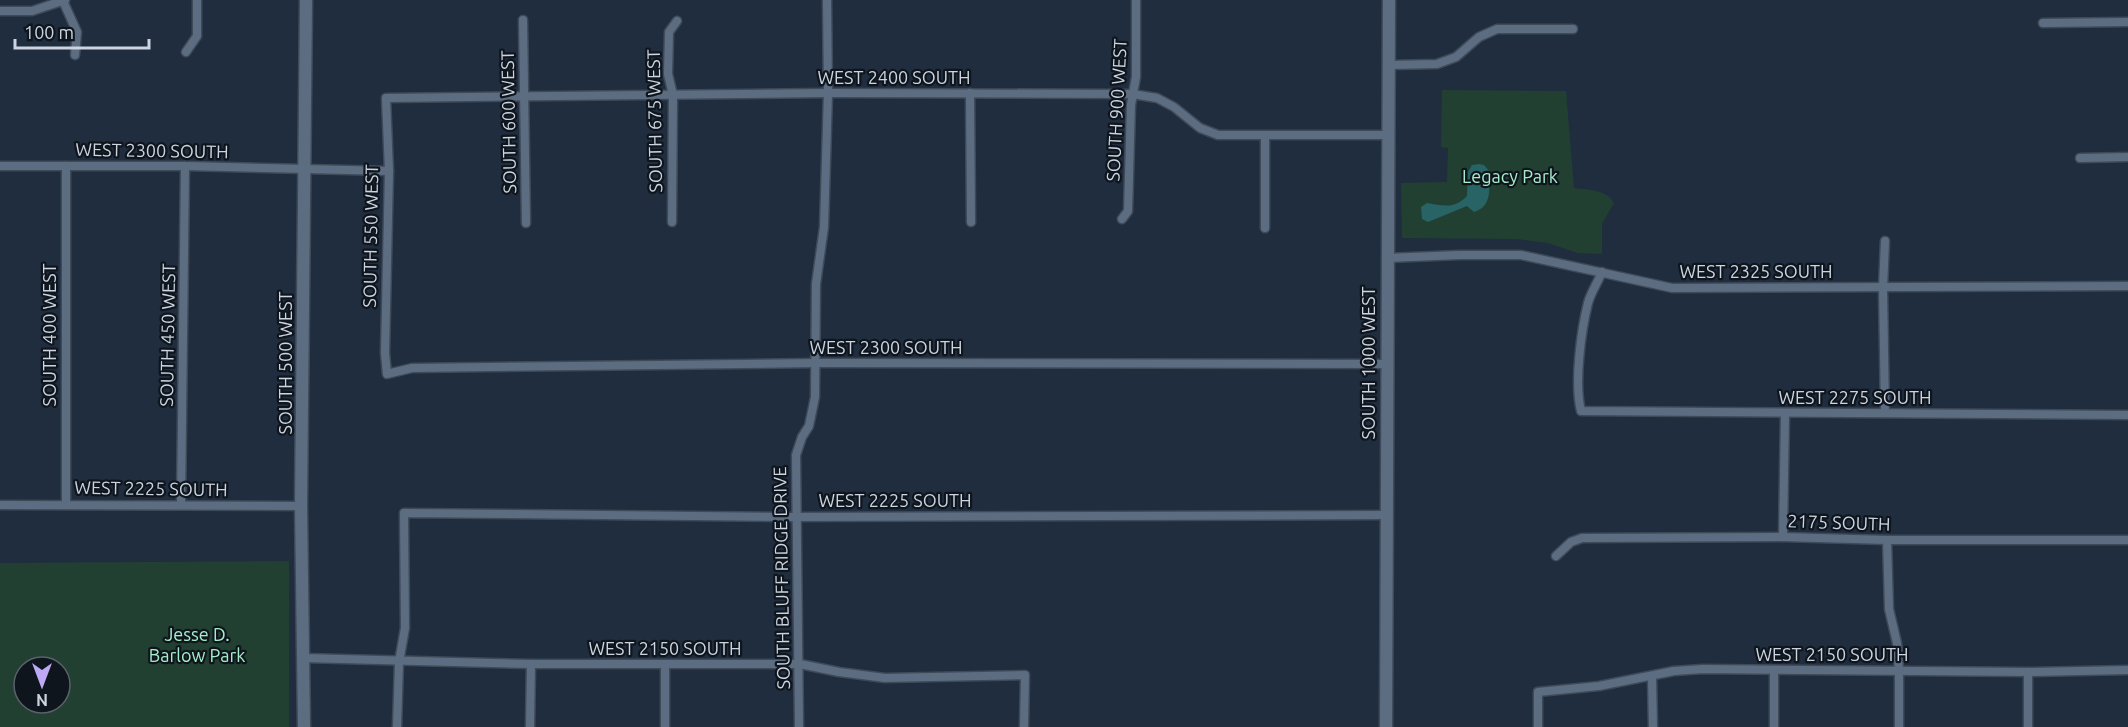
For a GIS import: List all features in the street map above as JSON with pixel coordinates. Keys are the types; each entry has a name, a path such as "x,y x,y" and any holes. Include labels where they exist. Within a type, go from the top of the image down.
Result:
{"main road":[{"name":"SOUTH 500 WEST","path":"304,727 302,506 306,0"},
{"name":"SOUTH 1000 WEST","path":"1386,727 1389,0"}],"street":[{"path":"186,52 196,36 197,0"},
{"name":"SOUTH BLUFF RIDGE DRIVE","path":"799,727 796,455 814,410 816,284 824,227 828,93 827,0"},
{"name":"SOUTH 900 WEST","path":"1122,219 1128,211 1132,94 1137,77 1136,0"},
{"path":"0,11 32,11 64,1 77,32 75,55"},
{"name":"SOUTH 600 WEST","path":"523,20 526,223"},
{"name":"SOUTH 675 WEST","path":"672,222 673,95 669,74 669,32 677,21"},
{"path":"2043,23 2128,22"},
{"path":"1389,65 1437,64 1456,57 1479,36 1497,29 1573,29"},
{"name":"WEST 2400 SOUTH","path":"386,98 828,93 1132,94 1157,98 1174,107 1200,128 1218,135 1389,135"},
{"path":"970,93 971,222"},
{"name":"SOUTH 550 WEST","path":"386,98 388,171 385,353 387,374"},
{"path":"1264,228 1265,136"},
{"path":"2080,158 2128,157"},
{"name":"WEST 2300 SOUTH","path":"0,166 185,166 388,171"},
{"name":"SOUTH 400 WEST","path":"66,166 66,504"},
{"name":"SOUTH 450 WEST","path":"181,505 185,166"},
{"path":"1885,241 1883,288 1885,413"},
{"name":"WEST 2325 SOUTH","path":"1387,258 1521,255 1672,288 2128,286"},
{"name":"WEST 2275 SOUTH","path":"1602,272 1589,301 1577,373 1578,400 1581,411 2128,415"},
{"name":"WEST 2300 SOUTH","path":"387,374 412,368 816,363 1386,364"},
{"path":"1783,537 1785,413"},
{"name":"WEST 2225 SOUTH","path":"0,505 302,506"},
{"name":"WEST 2225 SOUTH","path":"399,662 405,628 404,513 798,517 1386,515"},
{"name":"2175 SOUTH","path":"1556,556 1571,542 1582,538 2128,540"},
{"path":"1887,540 1889,609 1897,643 1899,670 1899,727"},
{"name":"WEST 2150 SOUTH","path":"304,658 531,664 800,664 885,678 1025,675 1024,727"},
{"path":"398,727 399,662"},
{"path":"530,727 531,664"},
{"path":"664,727 665,665"},
{"name":"WEST 2150 SOUTH","path":"1538,727 1538,692 1599,686 1674,671 1703,669 2028,672 2128,670"},
{"path":"1774,670 1774,727"},
{"path":"2028,672 2028,727"},
{"path":"1652,676 1653,727"}],"green space":[{"name":"Legacy Park","path":"1442,90 1566,91 1574,188 1602,193 1611,198 1614,203 1602,224 1602,254 1578,253 1548,243 1517,239 1402,238 1401,183 1447,182 1448,148 1441,147"},
{"name":"Jesse D. Barlow Park","path":"289,561 289,727 0,727 0,563"}],"shaded area":[{"path":"1472,165 1484,165 1489,171 1489,196 1480,209 1474,212 1467,206 1428,222 1422,219 1421,207 1427,203 1453,205 1467,196 1468,172"}]}
